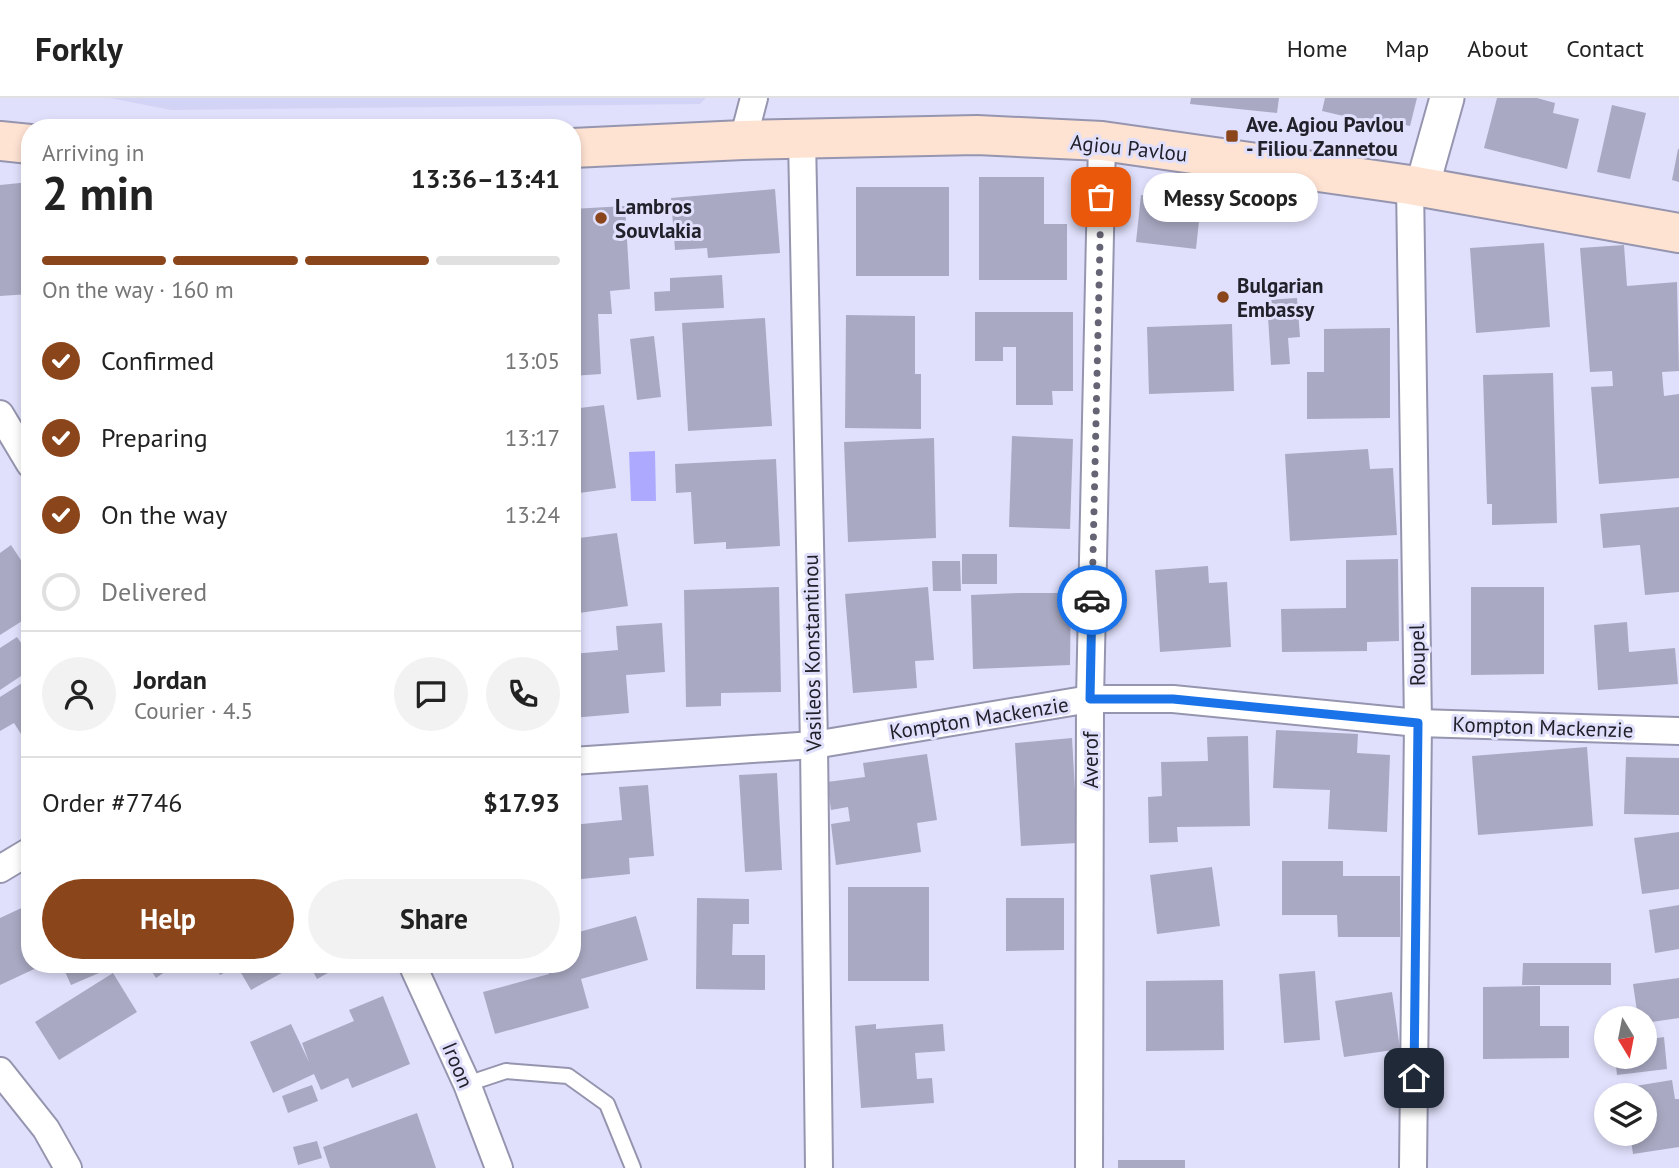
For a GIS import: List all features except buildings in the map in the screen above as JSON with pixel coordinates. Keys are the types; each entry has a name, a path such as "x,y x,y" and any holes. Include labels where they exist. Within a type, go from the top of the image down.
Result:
{"main road":[{"name":"Agiou Pavlou","path":"581,148 802,138 976,135 1102,141 1416,186 1679,233"},
{"path":"0,141 21,143"}],"street":[{"path":"743,140 754,98"},
{"path":"1416,186 1447,98"},
{"name":"Vasileos Konstantinou","path":"802,138 819,1168"},
{"name":"Averof","path":"1089,1168 1090,699 1102,141"},
{"name":"Roupel","path":"1413,1168 1418,723 1416,186"},
{"path":"0,414 21,449"},
{"name":"Kompton Mackenzie","path":"581,760 814,745 1090,699 1173,699 1418,723 1679,731"},
{"path":"0,869 21,856"},
{"name":"Iroon","path":"416,973 467,1084 499,1168"},
{"path":"0,1071 46,1129 68,1168"}],"lane":[{"path":"467,1084 506,1071 568,1076 607,1104 633,1168"}],"shaded area":[{"path":"110,98 706,98 700,104 171,110"},
{"path":"655,451 656,501 631,501 629,452"}],"way so far":[{"path":"1092,600 1101,197"}],"place":[{"name":"Ave. Agiou Pavlou - Filiou Zannetou","path":"1232,136"},
{"name":"Messy Scoops","path":"1101,197"},
{"name":"Lambros Souvlakia","path":"601,218"},
{"name":"Bulgarian Embassy","path":"1223,297"}],"route":[{"path":"1092,600 1090,699 1173,699 1418,723 1414,1078"}]}
